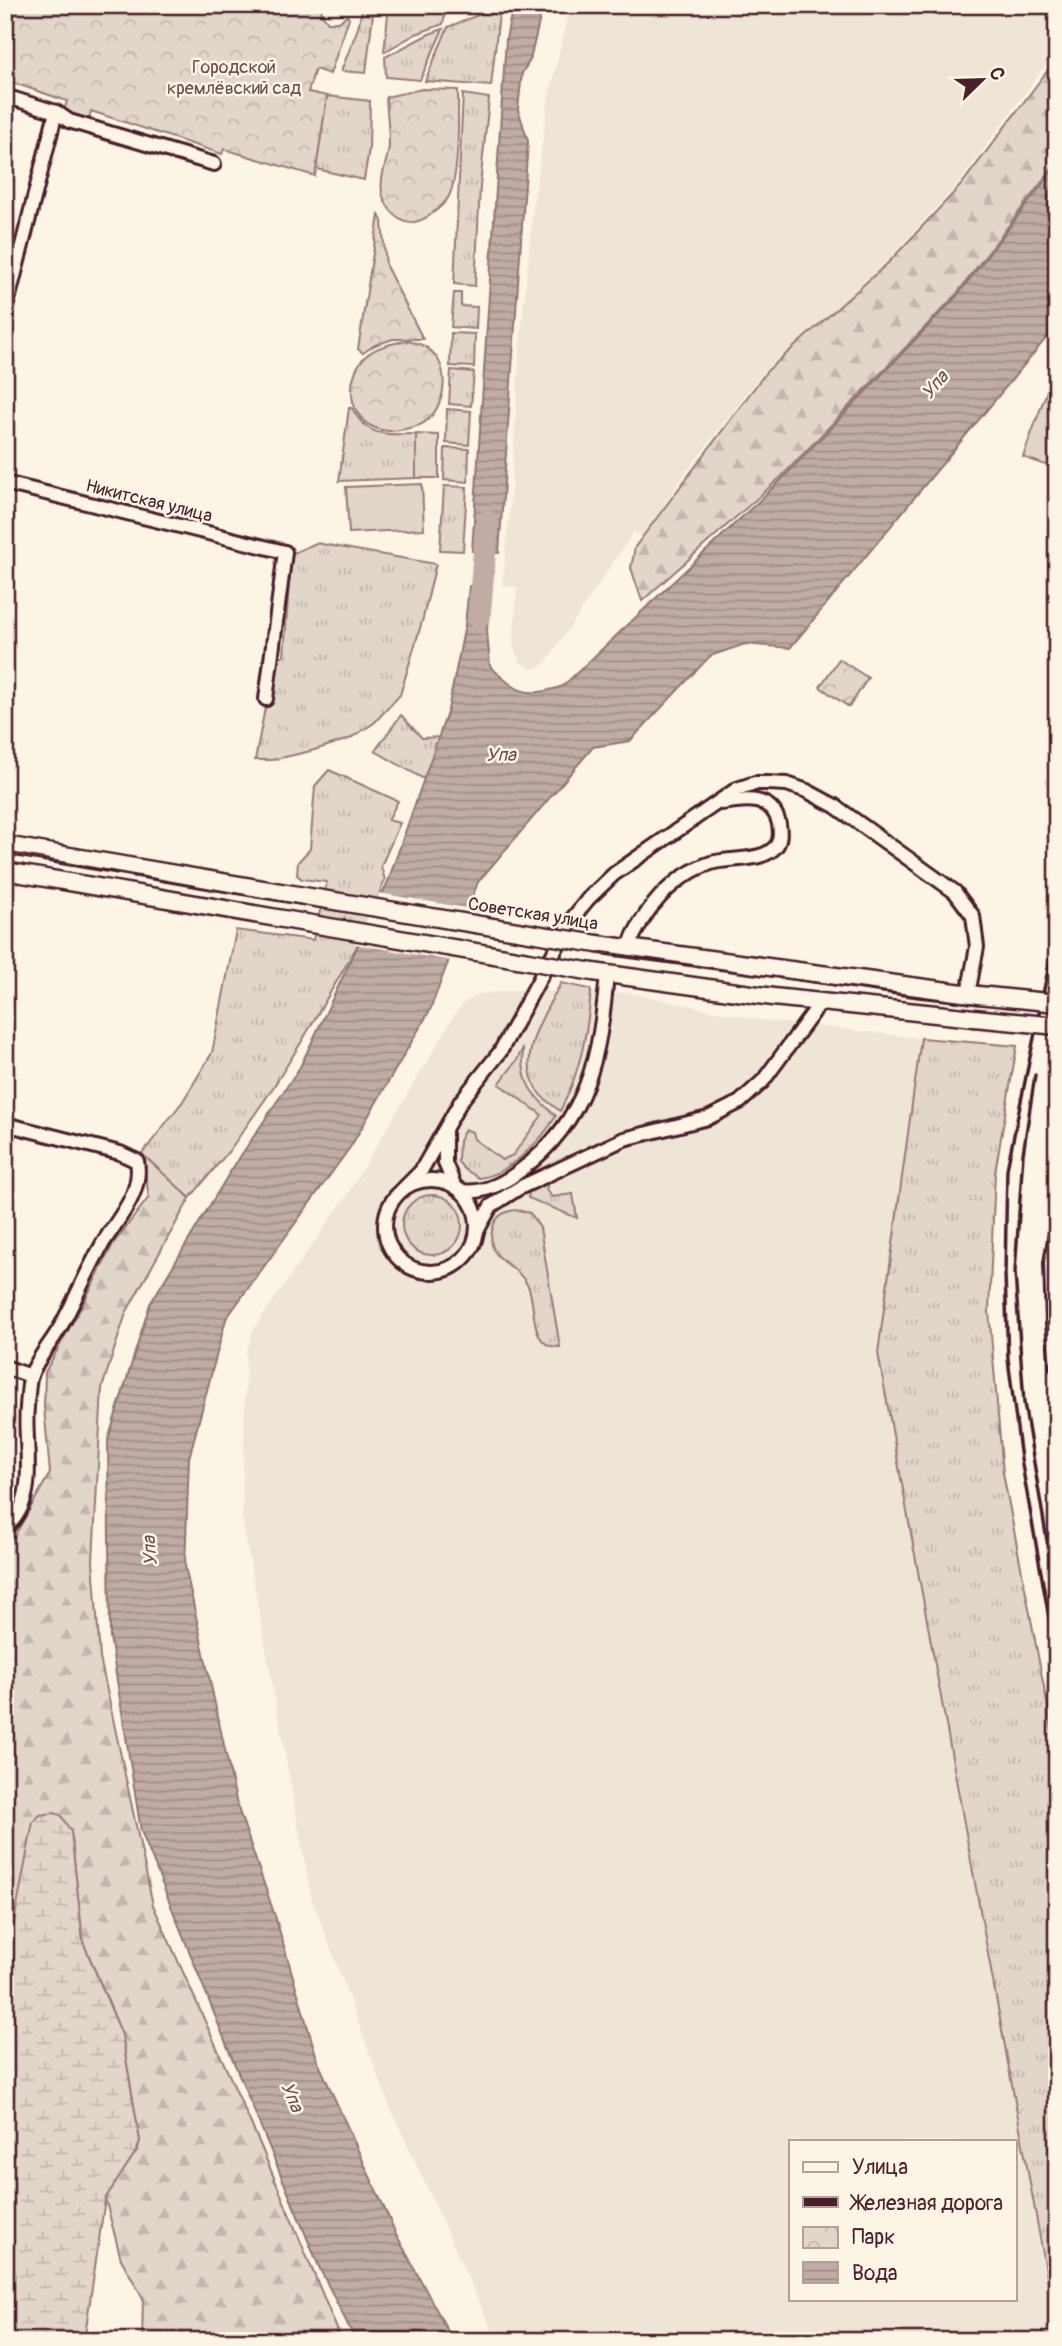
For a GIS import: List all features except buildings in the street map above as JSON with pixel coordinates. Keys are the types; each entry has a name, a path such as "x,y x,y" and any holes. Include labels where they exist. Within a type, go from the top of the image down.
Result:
{"main road":[{"name":"Советская улица","path":"5,845 628,949 1057,1003"},
{"path":"5,871 600,973 821,1002 1057,1026"}],"street":[{"path":"5,96 56,112 69,121 214,164"},
{"path":"5,312 56,112"},
{"name":"Никитская улица","path":"5,484 285,552 266,699"},
{"path":"821,1002 763,1081 740,1102 708,1118 624,1139 519,1188 491,1206 477,1231 471,1249 452,1267 439,1271 424,1271 409,1266 393,1251 385,1230 386,1215 392,1201 421,1171 461,1101 500,1052 572,919 598,887 737,789 755,783 787,784 807,791 835,806 956,892 974,916 976,947 973,994"},
{"path":"628,949 632,938 656,902 685,874 712,863 754,858 768,852 777,844 781,832 777,816 770,806 759,800 744,799 719,803"},
{"path":"402,1190 414,1183 428,1180 442,1181 458,1189 482,1191 512,1177 539,1157 569,1122 590,1079 600,973"},
{"path":"5,1124 120,1153 137,1161 139,1171 132,1198 102,1245 81,1290 31,1376 26,1410 29,1448 25,1503 15,1521 5,1528"},
{"path":"447,1124 444,1137 445,1163 458,1189 474,1209 477,1231"},
{"path":"1057,1227 1051,1263 1052,1324 1057,1367"},
{"path":"5,1367 31,1376"}],"shaded area":[{"path":"570,5 1057,5 1057,50 958,184 871,278 765,370 685,474 643,536 634,532 547,661 533,669 520,663 513,646 517,587 502,586 533,207 548,100"},
{"path":"517,990 630,993 760,1020 921,1038 878,1353 1057,2341 497,2341 389,2105 311,1896 242,1519 246,1353 254,1328 347,1195 457,1011 466,1001 480,994"}],"green space":[{"name":"Городской кремлёвский сад","path":"5,5 321,5 322,14 328,22 339,22 347,15 349,18 330,74 315,69 308,92 327,96 315,176 224,149 222,154 91,111 89,119 64,111 67,101 5,80"},
{"path":"363,5 374,5 366,73 341,71 358,28"},
{"path":"389,5 447,5 443,24 416,34 384,52"},
{"path":"483,13 499,14 491,86 425,81 448,27"},
{"path":"443,29 420,80 386,77 385,57"},
{"path":"1057,58 1057,162 955,296 781,477 642,601 631,568 635,547 767,371 888,263 961,185"},
{"path":"422,89 458,90 457,159 453,186 445,202 424,218 408,222 393,213 382,193 389,145 386,97"},
{"path":"463,94 489,98 480,186 475,286 454,284"},
{"path":"327,96 370,101 369,149 364,180 316,169"},
{"path":"379,215 382,221 386,266 423,339 393,339 375,345 363,353 358,349"},
{"path":"454,293 461,293 461,306 477,307 476,329 451,327"},
{"path":"451,333 475,334 474,367 450,366"},
{"path":"407,341 426,347 441,367 443,387 438,407 420,425 396,431 377,429 361,419 356,411 352,391 356,371 360,362 371,352 386,345"},
{"path":"1057,366 1057,469 1023,457"},
{"path":"451,370 474,372 471,406 449,404"},
{"path":"349,408 352,408 371,430 387,434 416,434 416,478 339,481"},
{"path":"447,409 471,411 469,445 446,443"},
{"path":"416,434 439,435 439,478 416,478"},
{"path":"445,448 469,449 468,482 444,480"},
{"path":"422,484 424,529 349,533 346,487"},
{"path":"444,486 467,487 463,551 440,550"},
{"path":"316,543 436,564 423,618 400,695 374,723 349,739 311,751 272,760 255,760 275,655 284,656 291,554"},
{"path":"839,659 868,678 849,707 820,687"},
{"path":"401,715 422,738 441,737 424,779 375,751"},
{"path":"329,770 398,801 388,820 400,823 381,866 385,880 356,948 302,1041 229,1151 190,1198 142,1154 183,1101 212,1053 236,930 313,940 327,882 302,879 297,875 298,862 310,849 315,786"},
{"path":"561,983 590,989 591,992 582,1053 560,1111 539,1093 532,1079 530,1051 540,1022"},
{"path":"921,1038 1017,1046 995,1172 989,1311 1003,1473 1057,1755 1057,2331 878,1353"},
{"path":"523,1048 524,1070 529,1087 556,1116 524,1155 502,1170 479,1178 458,1162 459,1141 465,1129 472,1132 474,1139 502,1160 513,1155 542,1115 499,1084"},
{"path":"142,1154 190,1198 126,1313 102,1388 93,1561 100,1658 153,1905 260,2144 342,2341 142,2341 143,2298 121,2259 105,2198 137,2150 140,2141 122,2035 83,1942 71,1832 5,1969 5,1553 50,1473 44,1407 45,1372 113,1244 149,1197"},
{"path":"548,1182 546,1190 552,1197 573,1194 577,1218 528,1198 529,1192"},
{"path":"432,1195 449,1200 457,1208 462,1225 457,1242 449,1250 432,1255 415,1250 407,1242 402,1225 407,1208 415,1200"},
{"path":"516,1210 530,1213 540,1228 560,1347 550,1346 538,1334 528,1286 523,1277 502,1260 492,1246 491,1237 498,1218"},
{"path":"40,1815 61,1815 71,1832 83,1942 122,2035 140,2141 105,2199 85,2335 78,2341 5,2341 5,1969 33,1822"}],"water":[{"path":"513,5 543,5 530,60 522,73 518,109 528,141 499,553 472,551 506,39"},
{"name":"Упа","path":"1057,165 1057,320 1048,336 790,648 745,644 710,656 630,741 593,747 478,882 430,1010 351,1146 226,1319 189,1458 185,1566 237,1805 276,1919 318,2062 396,2234 453,2341 356,2341 320,2269 141,1831 110,1637 108,1440 150,1304 230,1172 300,1067 387,884 448,710 465,625 469,586 490,588 487,631 490,666 507,682 522,691 539,692 563,686 781,480 956,297"}],"pier":[{"path":"379,893 472,909 452,961 355,944"}],"waterway":[{"name":"Упа","path":"479,617 487,522"}],"tram line":[{"path":"5,852 308,906 596,951 920,998 1057,1012"}],"railway":[{"path":"1057,926 1007,1169 1005,1274 1008,1359 1021,1459 1057,1663"},
{"path":"1035,1075 1023,1154 1015,1272 1024,1403 1057,1600"}]}
